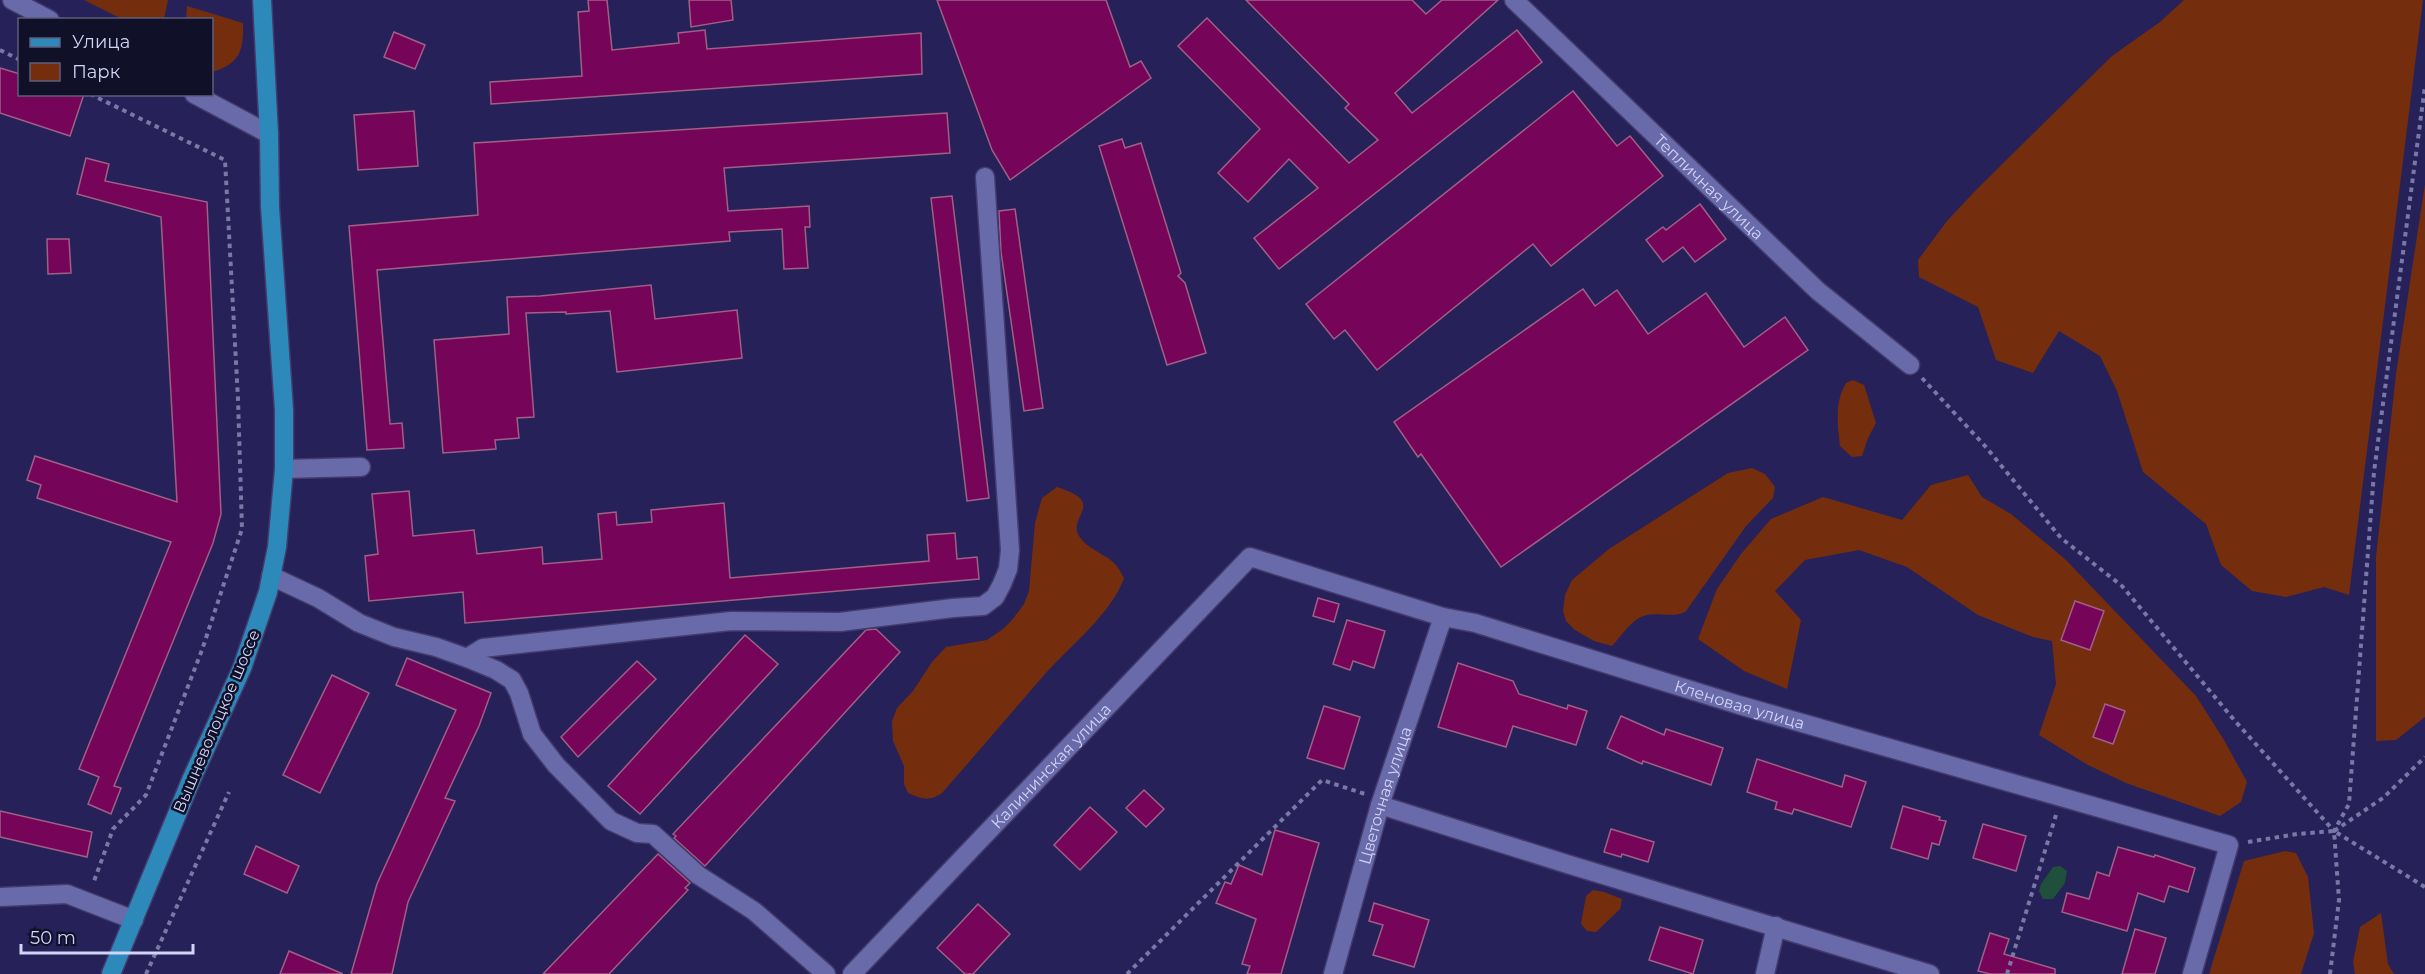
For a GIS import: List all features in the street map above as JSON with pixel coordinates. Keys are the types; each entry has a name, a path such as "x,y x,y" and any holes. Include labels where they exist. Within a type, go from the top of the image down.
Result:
{"main road":[{"name":"Вышневолоцкое шоссе","path":"111,974 192,778 242,668 268,592 278,547 285,469 284,410 270,207 269,134 262,0"}],"street":[{"path":"12,0 46,18"},
{"name":"Тепличная улица","path":"1514,0 1818,291 1910,365"},
{"path":"198,96 269,134"},
{"path":"467,658 483,648 653,628 731,621 840,622 983,606 995,597 1008,569 1010,550 985,177"},
{"path":"285,469 361,467"},
{"name":"Кленовая улица","path":"1250,557 1443,617 1475,623 1739,705 2229,845"},
{"name":"Калининская улица","path":"852,974 1250,557"},
{"path":"272,576 318,598 359,623 394,637 436,647 467,658 496,670 512,680 519,693 532,734 556,765 610,821 637,833 653,834 698,875 754,911 826,974"},
{"name":"Цветочная улица","path":"1333,974 1381,803 1443,617"},
{"path":"1381,803 1567,864 1930,974"},
{"path":"2192,974 2229,845"},
{"path":"0,897 67,894 134,920"},
{"path":"1765,974 1776,926"}],"path":[{"path":"0,50 18,59"},
{"path":"2330,974 2338,900 2334,831 2349,804 2374,472 2425,86"},
{"path":"87,901 113,829 146,795 202,650 242,529 238,399 225,160 94,96"},
{"path":"1910,365 1985,446 2061,538 2122,586 2227,712 2334,831 2425,887"},
{"path":"2229,845 2297,834 2334,831 2383,798 2425,757"},
{"path":"1127,974 1322,780 1381,803"},
{"path":"146,974 229,792"},
{"path":"2007,974 2062,797"}],"green space":[{"path":"84,0 168,0 164,18 120,18"},
{"path":"2184,0 2423,0 2349,595 2324,587 2286,597 2252,591 2221,565 2206,524 2143,472 2117,391 2100,356 2059,331 2033,373 1996,360 1978,307 1919,277 1918,260 1947,221 1976,190 2112,56 2160,22"},
{"path":"187,6 243,23 243,41 238,55 229,65 213,72 213,18 186,18"},
{"path":"2425,184 2425,717 2396,740 2376,741 2376,557 2396,374"},
{"path":"1853,380 1864,385 1876,423 1862,456 1852,457 1840,446 1838,414 1842,391 1846,383"},
{"path":"1752,468 1765,474 1775,487 1773,498 1746,526 1686,611 1676,615 1645,615 1628,627 1612,646 1594,641 1575,630 1566,621 1563,611 1565,595 1572,580 1609,549 1728,473"},
{"path":"1968,475 1982,497 2011,514 2066,560 2196,696 2247,782 2241,802 2220,816 2126,783 2088,765 2039,735 2056,684 2052,641 2033,637 1978,615 1907,567 1859,550 1805,560 1775,591 1801,620 1787,689 1744,671 1698,639 1717,589 1741,554 1771,519 1823,497 1902,520 1931,485"},
{"path":"1057,487 1072,493 1083,504 1077,529 1079,536 1118,568 1124,578 1118,591 1089,629 1045,674 942,793 925,799 908,793 904,784 904,766 893,741 892,721 897,708 913,691 932,662 946,647 987,640 1003,629 1024,604 1029,591 1035,523 1042,498"},
{"path":"2285,851 2296,853 2308,877 2314,933 2301,974 2209,974 2244,861"},
{"path":"1593,890 1622,899 1620,909 1596,932 1587,931 1581,924 1586,896"},
{"path":"2381,913 2388,964 2394,974 2355,974 2353,962 2360,927"}],"shaded area":[{"path":"2060,866 2067,871 2065,883 2053,899 2043,899 2039,891 2041,884 2053,867"}],"building":[{"path":"588,0 607,0 612,50 679,43 678,33 705,30 707,49 921,33 922,74 491,104 490,82 582,76 578,12 589,11"},
{"path":"689,0 731,0 733,20 691,27"},
{"path":"937,0 1106,0 1130,67 1141,61 1151,78 1010,180 992,150"},
{"path":"1246,0 1412,0 1426,14 1442,0 1498,0 1395,93 1412,113 1517,30 1542,62 1279,269 1254,238 1318,188 1289,159 1248,202 1218,173 1260,129 1178,46 1207,18 1349,163 1378,140 1345,108 1349,104"},
{"path":"394,32 425,45 415,69 384,57"},
{"path":"0,68 18,73 18,96 83,96 70,136 0,113"},
{"path":"1573,91 1617,146 1630,136 1663,176 1551,266 1533,244 1377,370 1345,330 1334,339 1306,304"},
{"path":"414,111 418,166 358,170 354,115"},
{"path":"947,113 950,153 724,168 728,211 809,206 810,227 805,227 808,268 784,269 782,229 729,232 730,241 377,270 390,424 402,423 404,448 367,450 349,226 478,215 474,143"},
{"path":"1122,139 1125,148 1141,143 1181,273 1178,276 1185,283 1206,353 1167,365 1099,146"},
{"path":"86,158 109,164 105,181 207,202 221,514 213,543 114,786 121,788 111,814 88,804 99,777 79,769 171,542 37,498 41,485 27,480 35,456 177,502 161,217 77,194"},
{"path":"952,196 989,498 967,501 931,198"},
{"path":"1700,204 1726,239 1695,262 1683,247 1663,262 1646,240 1663,227 1666,230"},
{"path":"1015,209 1043,408 1024,411 1001,252 999,211"},
{"path":"47,239 69,239 71,273 48,274"},
{"path":"651,285 655,319 737,310 742,358 617,372 610,311 566,314 566,312 526,313 534,417 517,418 519,438 495,440 496,449 443,453 434,340 509,334 507,297"},
{"path":"1583,289 1595,306 1617,290 1648,334 1706,293 1744,347 1785,317 1808,350 1501,567 1421,454 1418,457 1394,422"},
{"path":"409,491 413,536 474,530 477,554 542,547 543,564 602,559 598,514 616,512 617,525 652,522 651,510 724,503 730,578 929,561 927,535 955,533 957,559 977,557 979,579 465,623 463,592 369,601 365,556 378,554 372,494"},
{"path":"1318,598 1339,604 1334,622 1313,616"},
{"path":"2075,601 2104,611 2090,650 2061,640"},
{"path":"1347,620 1385,631 1374,668 1353,661 1350,670 1333,664"},
{"path":"876,629 900,652 705,866 674,838 676,836 673,834 866,630"},
{"path":"745,635 778,664 640,814 608,786"},
{"path":"407,658 491,693 479,726 445,798 455,801 408,902 392,974 351,974 377,884 456,710 396,685"},
{"path":"637,661 656,679 578,757 561,737"},
{"path":"1458,663 1513,681 1519,694 1567,709 1568,705 1587,711 1576,745 1513,726 1506,747 1438,727"},
{"path":"332,675 369,693 320,793 283,775"},
{"path":"2105,704 2125,711 2113,744 2093,737"},
{"path":"1324,706 1360,717 1344,769 1307,758"},
{"path":"1621,716 1664,735 1666,729 1723,748 1711,785 1643,761 1642,764 1607,748"},
{"path":"1757,759 1842,787 1845,775 1866,782 1851,827 1794,809 1792,814 1775,809 1777,802 1747,792"},
{"path":"1144,790 1164,809 1146,827 1126,808"},
{"path":"1903,806 1940,817 1939,820 1946,821 1939,845 1932,843 1928,859 1891,848"},
{"path":"1090,807 1117,832 1080,870 1054,845"},
{"path":"0,811 92,832 87,857 0,837"},
{"path":"1983,824 2026,836 2016,871 1973,858"},
{"path":"1611,829 1654,842 1648,862 1622,854 1621,857 1604,852"},
{"path":"1275,830 1319,843 1281,974 1247,974 1250,966 1242,964 1256,919 1216,903 1225,882 1231,884 1239,865 1262,875"},
{"path":"256,846 299,866 287,893 244,874"},
{"path":"2118,847 2154,857 2155,855 2195,868 2188,892 2169,886 2164,902 2138,893 2127,931 2062,912 2067,893 2089,899 2097,872 2109,876"},
{"path":"658,854 690,883 685,888 688,890 609,974 543,974"},
{"path":"1374,903 1429,920 1414,967 1373,955 1383,925 1369,921"},
{"path":"978,904 1010,934 973,974 965,974 937,948"},
{"path":"1660,927 1703,940 1693,974 1649,960"},
{"path":"2135,929 2166,938 2155,974 2122,974"},
{"path":"1990,933 2009,939 2004,954 2055,969 2055,974 1990,974 1978,971"},
{"path":"289,951 343,974 280,974"}]}
